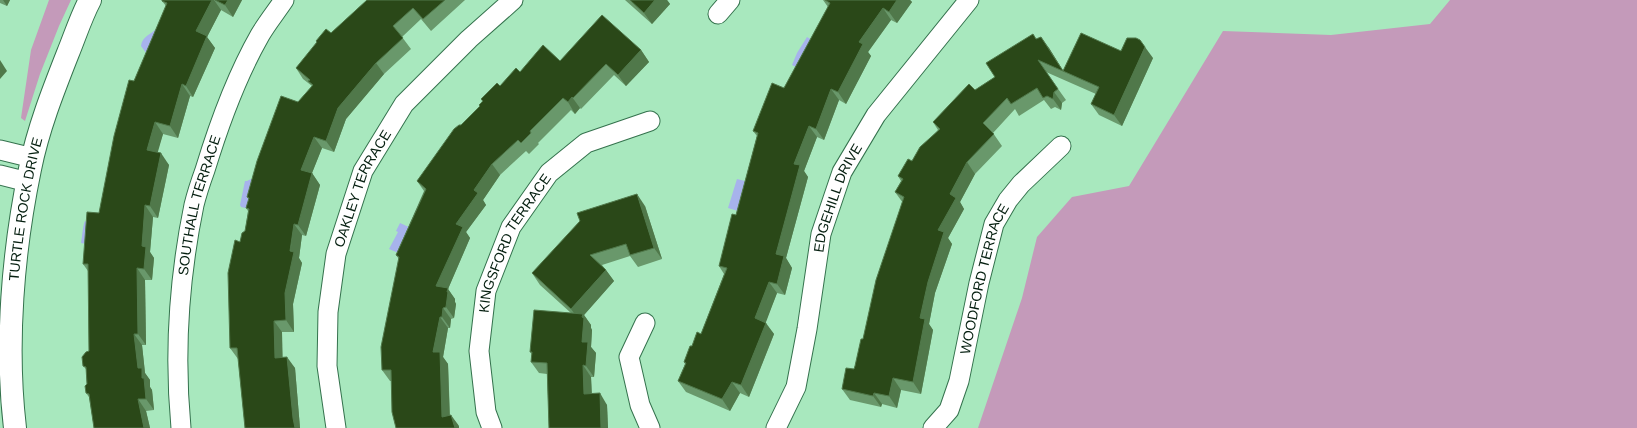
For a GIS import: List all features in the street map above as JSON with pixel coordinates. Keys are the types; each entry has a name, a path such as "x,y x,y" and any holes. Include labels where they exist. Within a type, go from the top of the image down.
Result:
{"street":[{"name":"TURTLE ROCK DRIVE","path":"15,428 11,395 10,342 16,257 28,182 46,112 90,0"},
{"name":"SOUTHALL TERRACE","path":"181,428 178,390 179,320 185,265 195,204 213,142 234,89 260,35 284,0"},
{"name":"OAKLEY TERRACE","path":"336,428 327,366 328,312 336,254 363,171 404,104 469,39 513,0"},
{"path":"718,14 730,0"},
{"name":"EDGEHILL DRIVE","path":"776,428 796,387 807,329 821,234 842,172 876,115 969,0"},
{"name":"KINGSFORD TERRACE","path":"492,428 486,412 479,350 486,291 510,227 549,173 586,143 650,121"},
{"name":"WOODFORD TERRACE","path":"934,428 949,410 959,381 979,283 994,224 1008,200 1021,184 1061,146"},
{"path":"0,150 33,158"},
{"path":"0,175 28,182"},
{"path":"645,323 629,357 640,405 650,428"}],"shaded area":[{"path":"49,0 71,0 40,74 25,121 21,118 31,50"},
{"path":"1450,0 1637,0 1637,428 978,428 1022,298 1037,237 1072,197 1129,186 1223,31 1331,35 1430,24"}],"water":[{"path":"157,28 146,53 141,46 143,40"},
{"path":"807,37 819,44 803,71 792,65 797,53"},
{"path":"251,179 260,182 250,209 241,207 240,205 245,181"},
{"path":"737,179 749,182 745,213 728,208"},
{"path":"85,221 88,223 86,244 81,243"},
{"path":"400,223 411,228 401,254 389,249 398,232 396,231"}],"building":[{"path":"162,0 212,0 196,31 207,36 186,86 182,84 170,126 155,122 147,150 161,153 150,206 145,205 142,246 146,247 144,269 137,268 138,334 134,334 138,368 142,368 142,378 144,378 146,399 138,399 144,428 94,428 89,394 86,393 85,386 87,384 86,367 83,366 82,357 89,351 88,264 83,264 87,212 99,213 114,136 129,80 134,81 167,3"},
{"path":"215,0 228,0 225,5"},
{"path":"367,0 445,0 423,19 413,8 393,26 403,38 376,63 338,108 326,141 314,137 301,170 312,173 298,225 294,224 290,251 294,252 285,293 286,320 274,321 275,358 287,357 295,428 245,428 237,348 230,348 228,273 235,240 240,242 242,233 245,231 249,209 246,208 249,198 247,197 257,161 281,96 298,102 313,85 308,81 310,80 296,68 326,29 331,33"},
{"path":"630,0 655,0 644,13"},
{"path":"825,0 897,0 889,12 883,8 859,42 863,44 838,92 831,89 816,129 809,126 794,164 800,165 776,254 784,256 777,284 769,282 755,318 766,323 741,385 732,382 722,399 678,381 686,363 684,362 690,346 692,346 697,332 701,334 727,268 719,266 732,214 736,215 758,133 753,131 772,83 784,88 830,3"},
{"path":"602,15 641,50 618,75 606,64 573,98 572,97 568,102 563,98 530,131 531,133 521,143 518,140 492,164 474,190 478,193 456,224 463,227 436,286 448,288 448,292 446,307 443,308 442,317 440,317 433,352 440,352 442,417 451,415 455,428 396,428 392,412 391,370 382,370 381,347 399,257 396,255 426,189 417,181 454,129 461,125 480,106 479,105 483,101 481,99 497,83 500,86 516,68 520,72 543,45 560,61"},
{"path":"1081,33 1121,51 1127,38 1136,38 1140,40 1145,47 1114,115 1091,104 1099,87 1038,60 1058,89 1054,92 1053,99 1047,96 1043,98 1037,88 1011,104 1007,98 983,123 994,134 967,162 950,194 956,198 938,230 944,232 928,282 920,318 925,319 913,382 893,378 889,396 874,393 873,396 842,389 846,368 854,369 855,366 861,339 863,339 876,280 904,197 895,192 903,179 898,176 908,159 912,161 920,147 940,129 933,122 969,84 975,90 995,77 986,63 1033,34 1036,39 1041,37 1063,71"},
{"path":"637,194 654,248 630,255 626,244 590,255 606,270 571,309 532,273 580,221 577,213"},
{"path":"534,310 583,314 582,342 588,342 586,366 583,365 584,394 600,393 601,428 549,428 547,363 531,362 532,352 530,352"}]}
